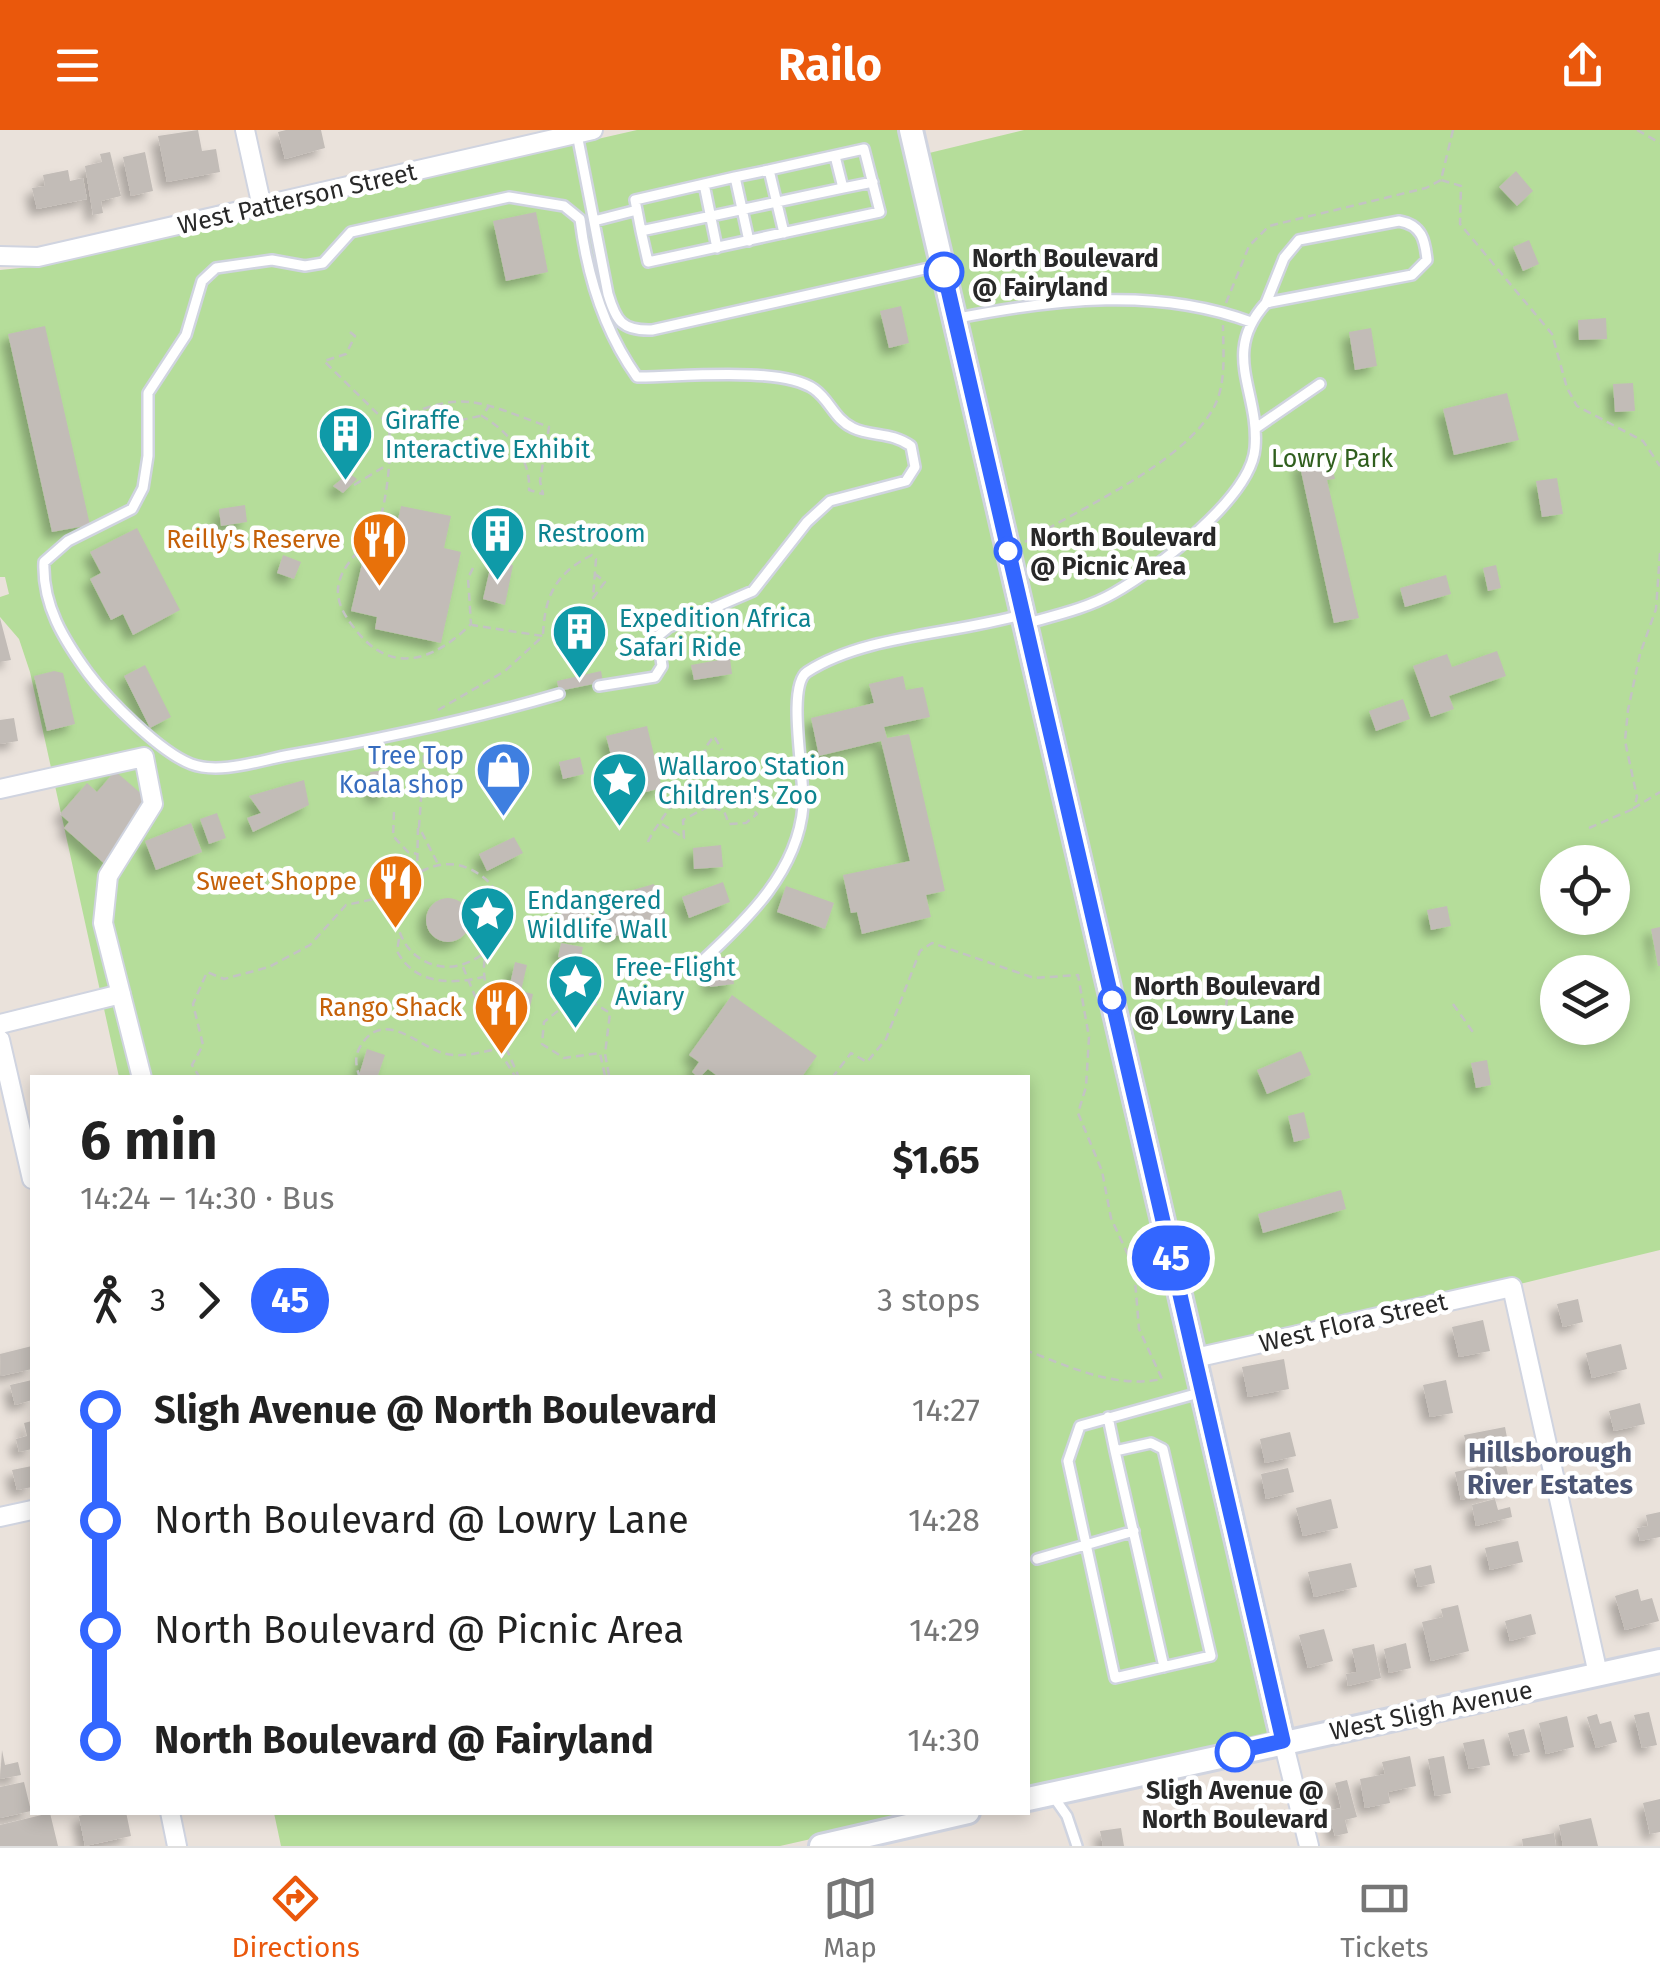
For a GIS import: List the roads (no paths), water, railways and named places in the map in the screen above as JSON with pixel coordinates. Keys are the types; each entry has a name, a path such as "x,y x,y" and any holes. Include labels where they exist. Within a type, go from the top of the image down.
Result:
{"street":[{"path":"245,130 262,207"},
{"path":"911,130 1309,1846"},
{"name":"West Patterson Street","path":"0,256 38,257 585,132"},
{"path":"0,789 144,756 154,804 108,876 103,922 141,1075"},
{"path":"0,1024 120,994"},
{"path":"0,1040 30,1170"},
{"name":"West Flora Street","path":"1194,1358 1512,1286 1598,1674"},
{"path":"0,1517 30,1510"},
{"name":"West Sligh Avenue","path":"1030,1799 1660,1662"},
{"path":"171,1815 177,1846"},
{"path":"821,1846 888,1838 959,1815"}],"lane":[{"path":"585,132 594,221 615,318 627,328 641,330 942,265"},
{"path":"864,149 880,212 648,262 635,200 769,170 864,149"},
{"path":"835,156 843,188"},
{"path":"769,170 784,234"},
{"path":"734,178 750,241"},
{"path":"641,231 873,182"},
{"path":"704,184 717,248"},
{"path":"559,694 415,733 225,766 192,764 154,739 99,687 64,640 43,586 44,562 68,541 132,508 142,488 148,456 148,393 186,335 202,281 216,268 272,260 306,266 323,263 351,232 509,197 564,206 580,219 584,248 613,344 636,377 699,378 738,372 814,388 837,418 855,430 898,436 911,446 915,467 906,481 830,501 807,522 753,591 669,627 658,636 662,666 655,677 599,686"},
{"path":"594,221 637,210"},
{"path":"702,961 760,906 800,833 803,754 796,686 804,673 873,646 1024,619 1112,595 1199,528 1249,472 1256,428 1242,356 1251,322 1266,303 1284,258 1300,240 1399,221 1411,223 1425,240 1427,260 1412,276 1266,303"},
{"path":"955,319 1029,306 1155,298 1224,312 1251,322"},
{"path":"1256,428 1320,384"},
{"path":"1115,1451 1151,1442 1164,1449 1211,1656 1115,1678 1068,1460 1080,1426 1203,1392"},
{"path":"1108,1418 1164,1667"},
{"path":"1037,1559 1134,1531"},
{"path":"1052,1794 1067,1816 1077,1846"}],"place":[{"name":"North Boulevard @ Fairyland","path":"944,272"},
{"name":"Giraffe Interactive Exhibit","path":"346,483"},
{"name":"North Boulevard @ Picnic Area","path":"1008,551"},
{"name":"Restroom","path":"498,582"},
{"name":"Reilly's Reserve","path":"380,588"},
{"name":"Expedition Africa Safari Ride","path":"580,681"},
{"name":"Tree Top Koala shop","path":"503,818"},
{"name":"Wallaroo Station Children's Zoo","path":"619,829"},
{"name":"Sweet Shoppe","path":"396,930"},
{"name":"Endangered Wildlife Wall","path":"488,963"},
{"name":"North Boulevard @ Lowry Lane","path":"1112,1000"},
{"name":"Free-Flight Aviary","path":"576,1030"},
{"name":"Rango Shack","path":"501,1056"},
{"name":"Sligh Avenue @ North Boulevard","path":"1235,1752"}],"district":[{"name":"Hillsborough River Estates","path":"1550,1468"}],"park label":[{"name":"Lowry Park","path":"1332,458"}]}
